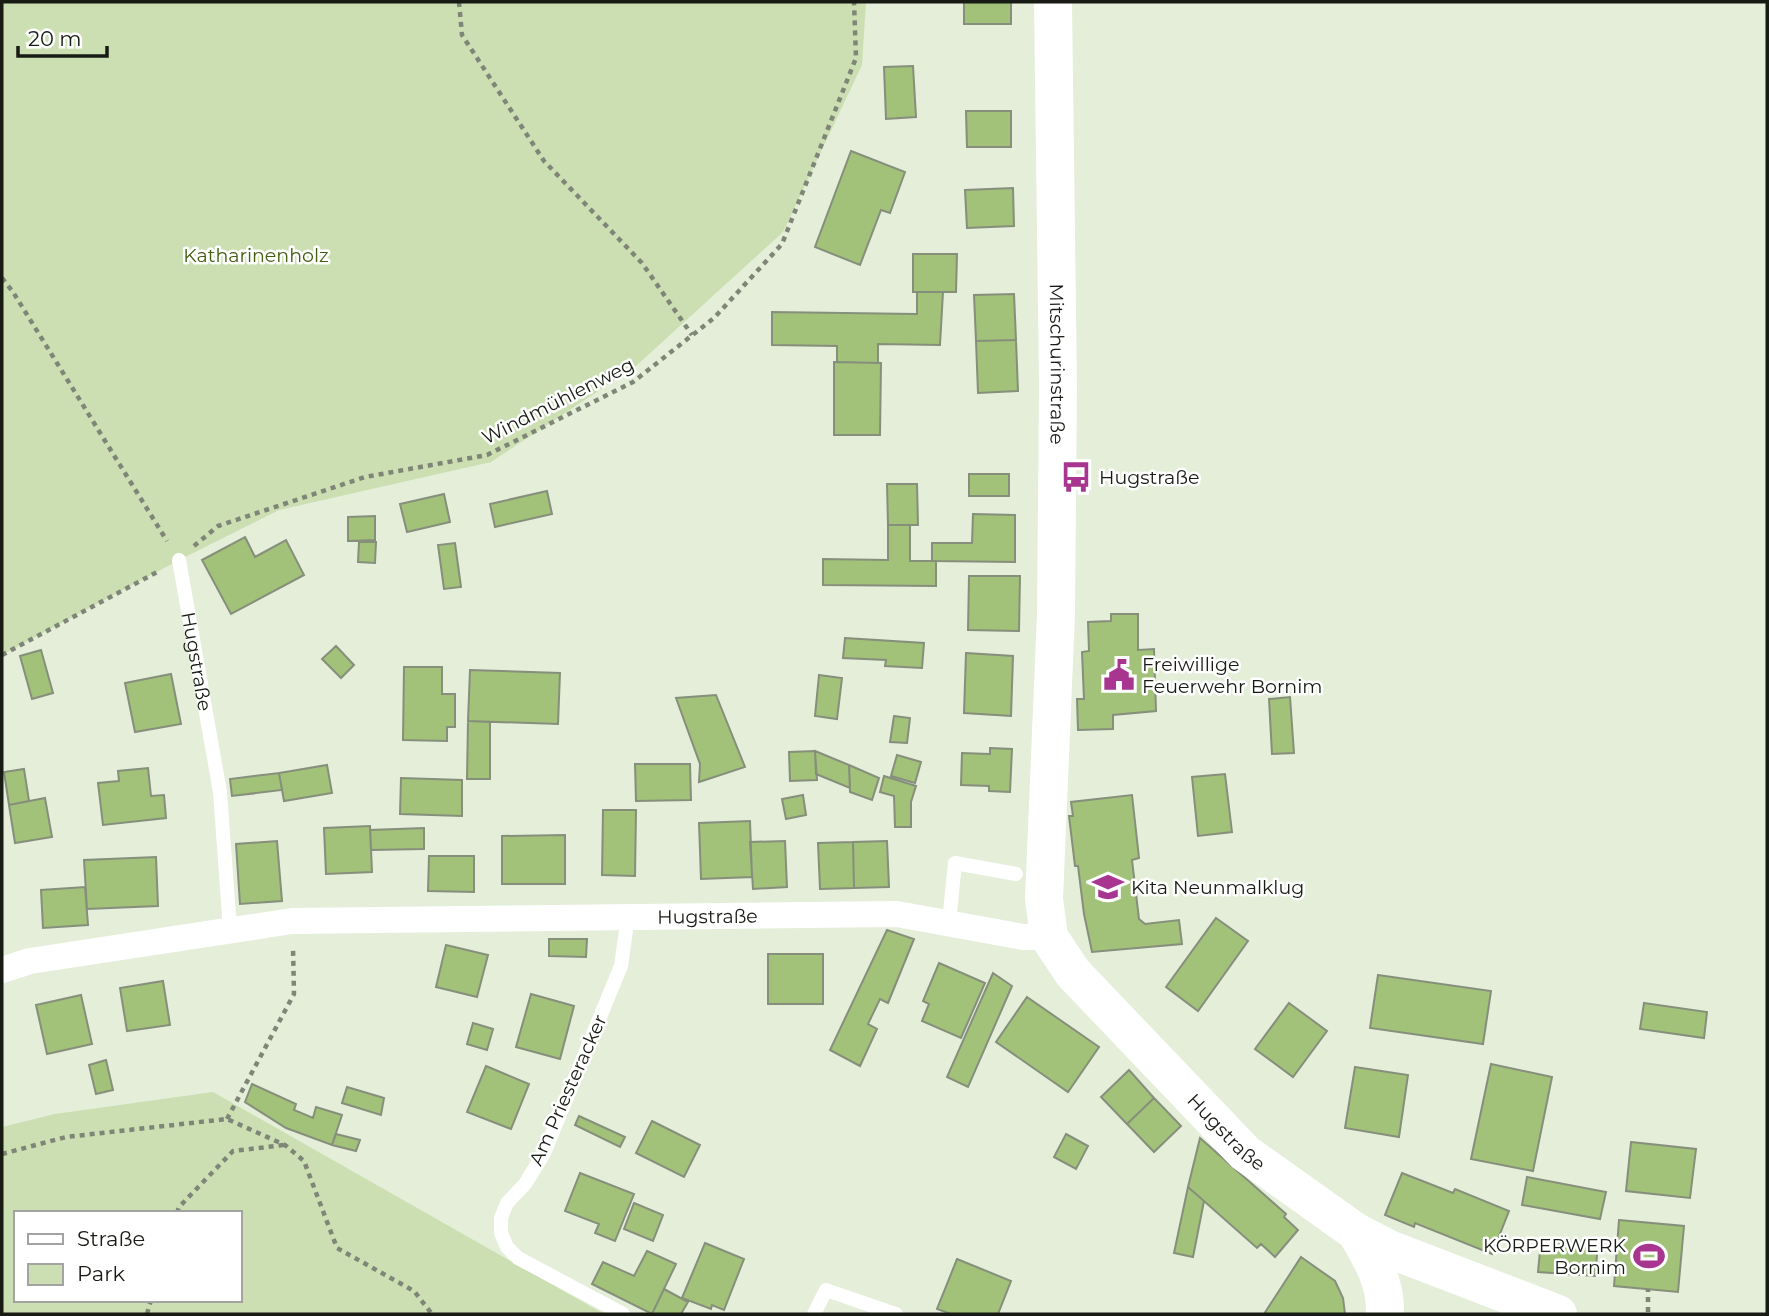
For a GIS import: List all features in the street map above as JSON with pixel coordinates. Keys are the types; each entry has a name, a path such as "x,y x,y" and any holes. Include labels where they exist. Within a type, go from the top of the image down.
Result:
{"main road":[{"name":"Mitschurinstraße","path":"1049,937 1044,899 1056,614 1058,386 1053,2"},
{"name":"Hugstraße","path":"1049,937 1073,973 1245,1153 1356,1232"},
{"path":"1356,1232 1376,1265 1386,1294 1385,1314"},
{"path":"1356,1232 1406,1256 1558,1314"}],"street":[{"name":"Hugstraße","path":"2,970 30,961 292,921 898,914 1023,936 1049,937"}],"lane":[{"name":"Hugstraße","path":"179,560 220,792 230,930"},
{"path":"949,922 956,863 1016,874"},
{"name":"Am Priesteracker","path":"623,1314 518,1258 507,1247 501,1233 501,1225 507,1203 525,1184 544,1153 621,966 628,916"},
{"path":"814,1314 826,1290 896,1314"}],"path":[{"path":"459,2 462,35 544,161 642,263 692,335"},
{"name":"Windmühlenweg","path":"2,655 179,560 218,526 365,477 487,455 633,382 714,318 782,244 856,58 854,2"},
{"path":"2,278 179,560"},
{"path":"227,1119 294,994 292,921"},
{"path":"2,1154 66,1137 227,1119 285,1145 304,1161 337,1248 414,1291 432,1314"},
{"path":"178,1211 233,1151 285,1145"},
{"path":"1648,1289 1648,1312"}],"green space":[{"name":"Katharinenholz","path":"2,2 866,2 862,65 783,232 636,366 491,462 279,510 2,655"},
{"path":"213,1092 604,1314 2,1314 2,1127 55,1114"}],"building":[{"path":"964,2 1011,2 1011,24 964,24"},
{"path":"913,66 916,117 886,119 884,67"},
{"path":"966,111 1011,111 1011,147 967,147"},
{"path":"851,151 905,172 890,213 881,210 860,265 815,247"},
{"path":"1013,188 1014,226 967,228 965,190"},
{"path":"913,254 957,254 956,292 913,292"},
{"path":"917,292 943,292 940,345 878,344 878,363 837,362 837,346 772,345 772,312 917,314"},
{"path":"1014,294 1016,340 976,341 974,295"},
{"path":"1016,340 1018,391 978,393 976,341"},
{"path":"834,362 881,363 880,435 834,435"},
{"path":"969,474 1009,474 1009,496 969,496"},
{"path":"887,484 917,484 918,525 888,525"},
{"path":"547,491 552,514 495,527 490,504"},
{"path":"444,494 450,522 407,532 400,504"},
{"path":"973,514 1015,515 1015,562 932,561 932,543 972,543"},
{"path":"375,516 375,540 348,541 348,517"},
{"path":"888,525 910,525 910,561 936,561 936,586 823,585 823,559 888,560"},
{"path":"245,537 255,557 286,540 304,575 231,614 202,560"},
{"path":"359,542 376,542 375,563 358,562"},
{"path":"455,543 461,587 444,589 438,545"},
{"path":"969,576 1020,576 1019,631 968,630"},
{"name":"Freiwillige Feuerwehr Bornim","path":"1111,614 1138,614 1138,650 1154,649 1156,711 1113,715 1113,729 1078,730 1077,699 1084,699 1082,652 1089,651 1088,622 1111,621"},
{"path":"845,638 924,643 922,668 885,666 886,660 843,658"},
{"path":"336,646 354,665 341,678 322,659"},
{"path":"41,650 53,693 32,699 20,656"},
{"path":"966,653 1013,656 1011,716 964,713"},
{"path":"404,667 442,667 442,694 455,694 455,727 447,727 447,741 403,740"},
{"path":"470,670 560,673 558,724 468,721"},
{"path":"171,674 181,724 135,732 125,683"},
{"path":"819,675 842,678 837,719 815,716"},
{"path":"716,695 745,767 699,782 700,764 676,698"},
{"path":"1290,697 1294,753 1272,754 1269,699"},
{"path":"894,716 910,718 907,743 890,742"},
{"path":"468,721 490,722 490,779 467,779"},
{"path":"990,748 1012,749 1010,792 989,791 989,786 961,785 962,753 990,754"},
{"path":"815,751 849,765 850,788 816,774"},
{"path":"815,751 817,780 790,781 789,752"},
{"path":"897,755 921,762 915,783 891,776"},
{"path":"635,764 690,764 691,800 636,801"},
{"path":"327,765 332,793 284,801 279,773"},
{"path":"849,765 879,778 872,800 850,792"},
{"path":"148,768 151,796 164,795 166,818 103,825 98,783 119,781 118,771"},
{"path":"24,769 29,801 9,805 4,772"},
{"path":"279,773 282,790 232,796 230,779"},
{"path":"1225,774 1232,832 1198,836 1192,777"},
{"path":"884,776 916,786 911,802 911,827 895,827 894,796 880,792"},
{"path":"401,778 462,780 462,816 400,814"},
{"path":"803,795 806,815 786,819 782,799"},
{"name":"Kita Neunmalklug","path":"1132,795 1139,858 1132,860 1139,919 1145,924 1179,920 1182,944 1092,952 1078,866 1075,866 1069,816 1073,816 1071,802"},
{"path":"45,798 52,837 15,843 9,805"},
{"path":"603,810 636,810 635,876 602,875"},
{"path":"750,821 752,877 701,879 699,823"},
{"path":"370,826 372,872 326,874 324,828"},
{"path":"424,828 424,849 371,850 370,830"},
{"path":"565,835 565,884 502,884 502,836"},
{"path":"277,841 282,901 240,904 236,844"},
{"path":"785,841 787,887 753,889 750,842"},
{"path":"887,841 889,887 854,888 853,842"},
{"path":"853,842 854,888 820,889 818,843"},
{"path":"429,856 474,856 474,892 428,891"},
{"path":"156,857 158,906 87,909 84,860"},
{"path":"85,887 88,925 43,928 41,890"},
{"path":"1216,918 1248,941 1198,1011 1166,987"},
{"path":"887,930 914,939 888,1003 880,999 868,1024 877,1029 860,1066 830,1050"},
{"path":"549,939 587,939 586,957 549,956"},
{"path":"446,945 488,955 477,997 436,987"},
{"path":"768,954 823,954 823,1004 768,1004"},
{"path":"939,963 985,983 961,1038 922,1021 929,1004 923,1001"},
{"path":"993,973 1012,986 968,1087 947,1077"},
{"path":"1378,975 1491,991 1483,1044 1370,1028"},
{"path":"163,981 170,1025 127,1031 120,988"},
{"path":"531,994 574,1006 560,1059 516,1047"},
{"path":"81,995 92,1044 47,1054 36,1005"},
{"path":"1027,997 1099,1047 1068,1092 996,1042"},
{"path":"1289,1003 1327,1031 1293,1077 1255,1049"},
{"path":"1644,1003 1707,1012 1704,1038 1640,1029"},
{"path":"473,1023 493,1029 487,1050 467,1044"},
{"path":"106,1060 113,1090 96,1094 89,1065"},
{"path":"1491,1064 1552,1077 1533,1171 1471,1159"},
{"path":"486,1066 529,1084 511,1129 467,1112"},
{"path":"1355,1067 1408,1075 1399,1137 1345,1128"},
{"path":"1129,1070 1154,1098 1127,1124 1101,1097"},
{"path":"252,1084 296,1104 294,1110 313,1118 316,1107 342,1115 332,1145 286,1128 245,1102"},
{"path":"347,1087 384,1098 381,1115 342,1103"},
{"path":"1154,1098 1181,1126 1154,1152 1127,1124"},
{"path":"579,1116 625,1137 620,1147 575,1125"},
{"path":"652,1121 700,1145 684,1177 636,1153"},
{"path":"336,1134 360,1140 356,1151 332,1145"},
{"path":"1066,1134 1088,1146 1076,1169 1054,1157"},
{"path":"1200,1138 1286,1214 1284,1217 1298,1230 1275,1257 1261,1244 1257,1248 1188,1187"},
{"path":"1631,1142 1696,1149 1690,1198 1626,1191"},
{"path":"580,1173 634,1194 615,1241 595,1233 599,1224 565,1211"},
{"path":"1402,1173 1453,1193 1455,1189 1509,1211 1492,1254 1415,1223 1414,1227 1385,1215"},
{"path":"1527,1177 1606,1192 1600,1219 1522,1205"},
{"path":"1188,1187 1204,1201 1193,1257 1174,1253"},
{"path":"634,1203 663,1215 653,1241 624,1229"},
{"name":"KÖRPERWERK Bornim","path":"1619,1220 1684,1226 1678,1292 1614,1286"},
{"path":"1541,1240 1598,1245 1595,1276 1538,1272"},
{"path":"705,1243 744,1259 724,1310 712,1305 711,1309 682,1298"},
{"path":"647,1251 676,1264 652,1314 592,1284 603,1262 634,1276"},
{"path":"1301,1257 1335,1281 1343,1298 1345,1314 1264,1314"},
{"path":"957,1259 1011,1281 998,1314 951,1314 937,1309"},
{"path":"664,1289 688,1302 681,1314 652,1314"}],"place":[{"name":"Hugstraße","path":"1076,477"},
{"name":"Freiwillige Feuerwehr Bornim","path":"1119,675"},
{"name":"Kita Neunmalklug","path":"1108,887"},
{"name":"KÖRPERWERK Bornim","path":"1649,1256"}]}
